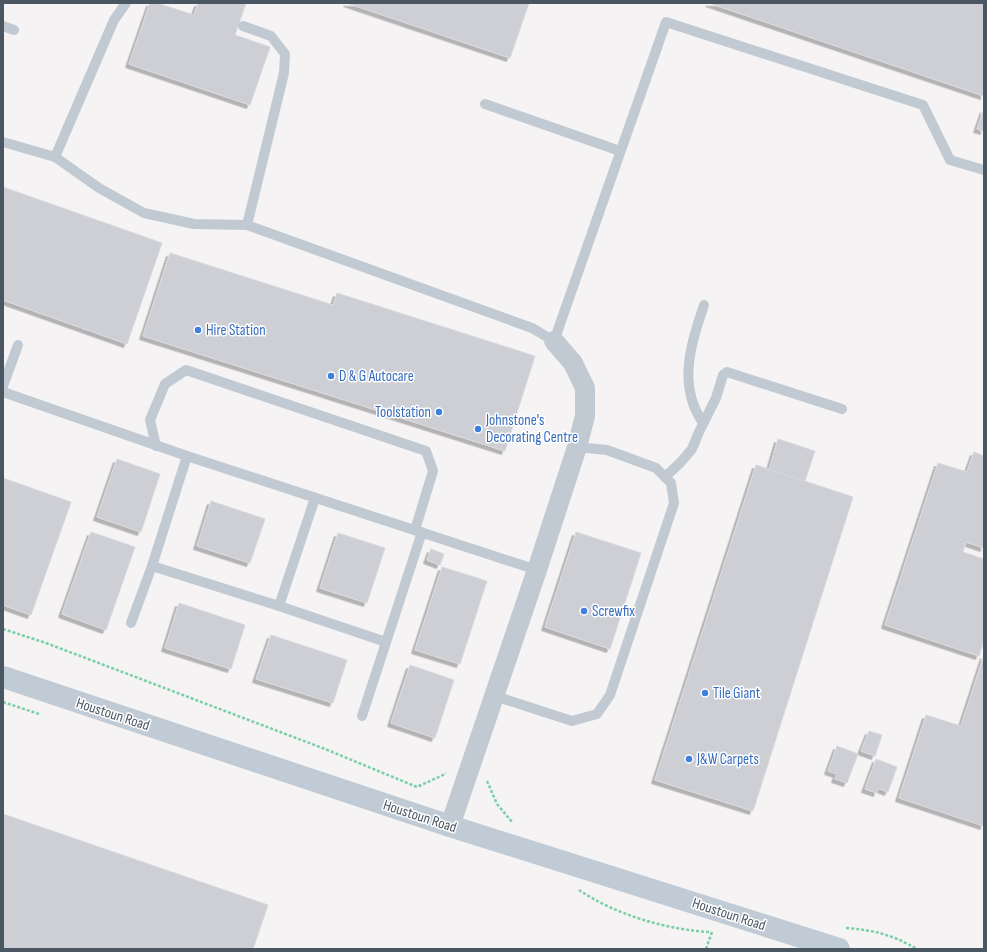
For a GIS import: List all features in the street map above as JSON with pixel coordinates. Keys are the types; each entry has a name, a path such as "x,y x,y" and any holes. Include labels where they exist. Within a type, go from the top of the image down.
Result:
{"street":[{"path":"450,826 537,570 577,447 585,416 585,388 573,363 554,341"},
{"name":"Houstoun Road","path":"3,677 450,826 839,949"}],"lane":[{"path":"55,157 114,20 126,3"},
{"path":"3,142 55,157 99,188 144,213 194,224 247,225 532,328 554,341 666,22 923,105 950,160 984,170"},
{"path":"3,26 14,30"},
{"path":"243,26 271,36 285,54 284,73 247,225"},
{"path":"485,104 620,151"},
{"path":"703,423 695,411 689,385 688,359 693,337 704,304"},
{"path":"3,386 18,345"},
{"path":"156,446 150,420 165,384 186,370 426,451 433,471 419,531 362,716"},
{"path":"665,477 680,464 692,449 716,398 723,375 727,372 842,409"},
{"path":"3,392 156,446 537,570"},
{"path":"494,696 572,721 597,714 610,695 674,503 672,483 656,468 607,450 577,447"},
{"path":"131,623 152,566 187,456"},
{"path":"279,606 315,498"},
{"path":"152,566 386,642"}],"path":[{"path":"706,949 712,932"}],"building":[{"path":"150,3 157,3 194,15 198,3 246,3 235,35 270,47 250,105 129,64"},
{"path":"347,3 529,3 510,58"},
{"path":"709,3 984,3 984,96"},
{"path":"984,109 984,131 977,129"},
{"path":"3,187 162,243 127,344 3,300"},
{"path":"170,253 333,305 337,293 535,356 505,451 143,336"},
{"path":"778,439 815,451 805,481 769,470"},
{"path":"974,452 984,456 984,548 966,542 963,552 984,559 984,640 979,656 885,625 938,463 967,472"},
{"path":"117,459 160,474 141,532 97,517"},
{"path":"756,465 853,497 753,811 655,780"},
{"path":"3,478 71,502 31,615 3,605"},
{"path":"211,501 265,519 250,563 197,546"},
{"path":"91,532 135,547 106,630 62,614"},
{"path":"576,532 641,553 610,649 545,627"},
{"path":"338,533 385,548 367,603 320,588"},
{"path":"431,549 444,554 440,565 427,560"},
{"path":"442,567 487,581 460,664 415,650"},
{"path":"179,603 245,625 231,669 165,648"},
{"path":"271,635 347,660 333,703 256,679"},
{"path":"984,655 984,826 899,798 926,715 961,726"},
{"path":"410,665 454,680 435,738 391,723"},
{"path":"869,731 882,735 875,756 861,751"},
{"path":"837,746 858,754 847,783 835,779 837,774 828,771"},
{"path":"876,759 897,767 888,792 878,788 877,793 865,789"},
{"path":"3,814 268,905 253,949 3,949"}],"place":[{"name":"Hire Station","path":"198,330"},
{"name":"D & G Autocare","path":"331,376"},
{"name":"Toolstation","path":"439,412"},
{"name":"Johnstone's Decorating Centre","path":"478,429"},
{"name":"Screwfix","path":"584,611"},
{"name":"Tile Giant","path":"705,693"},
{"name":"J&W Carpets","path":"689,759"}]}
